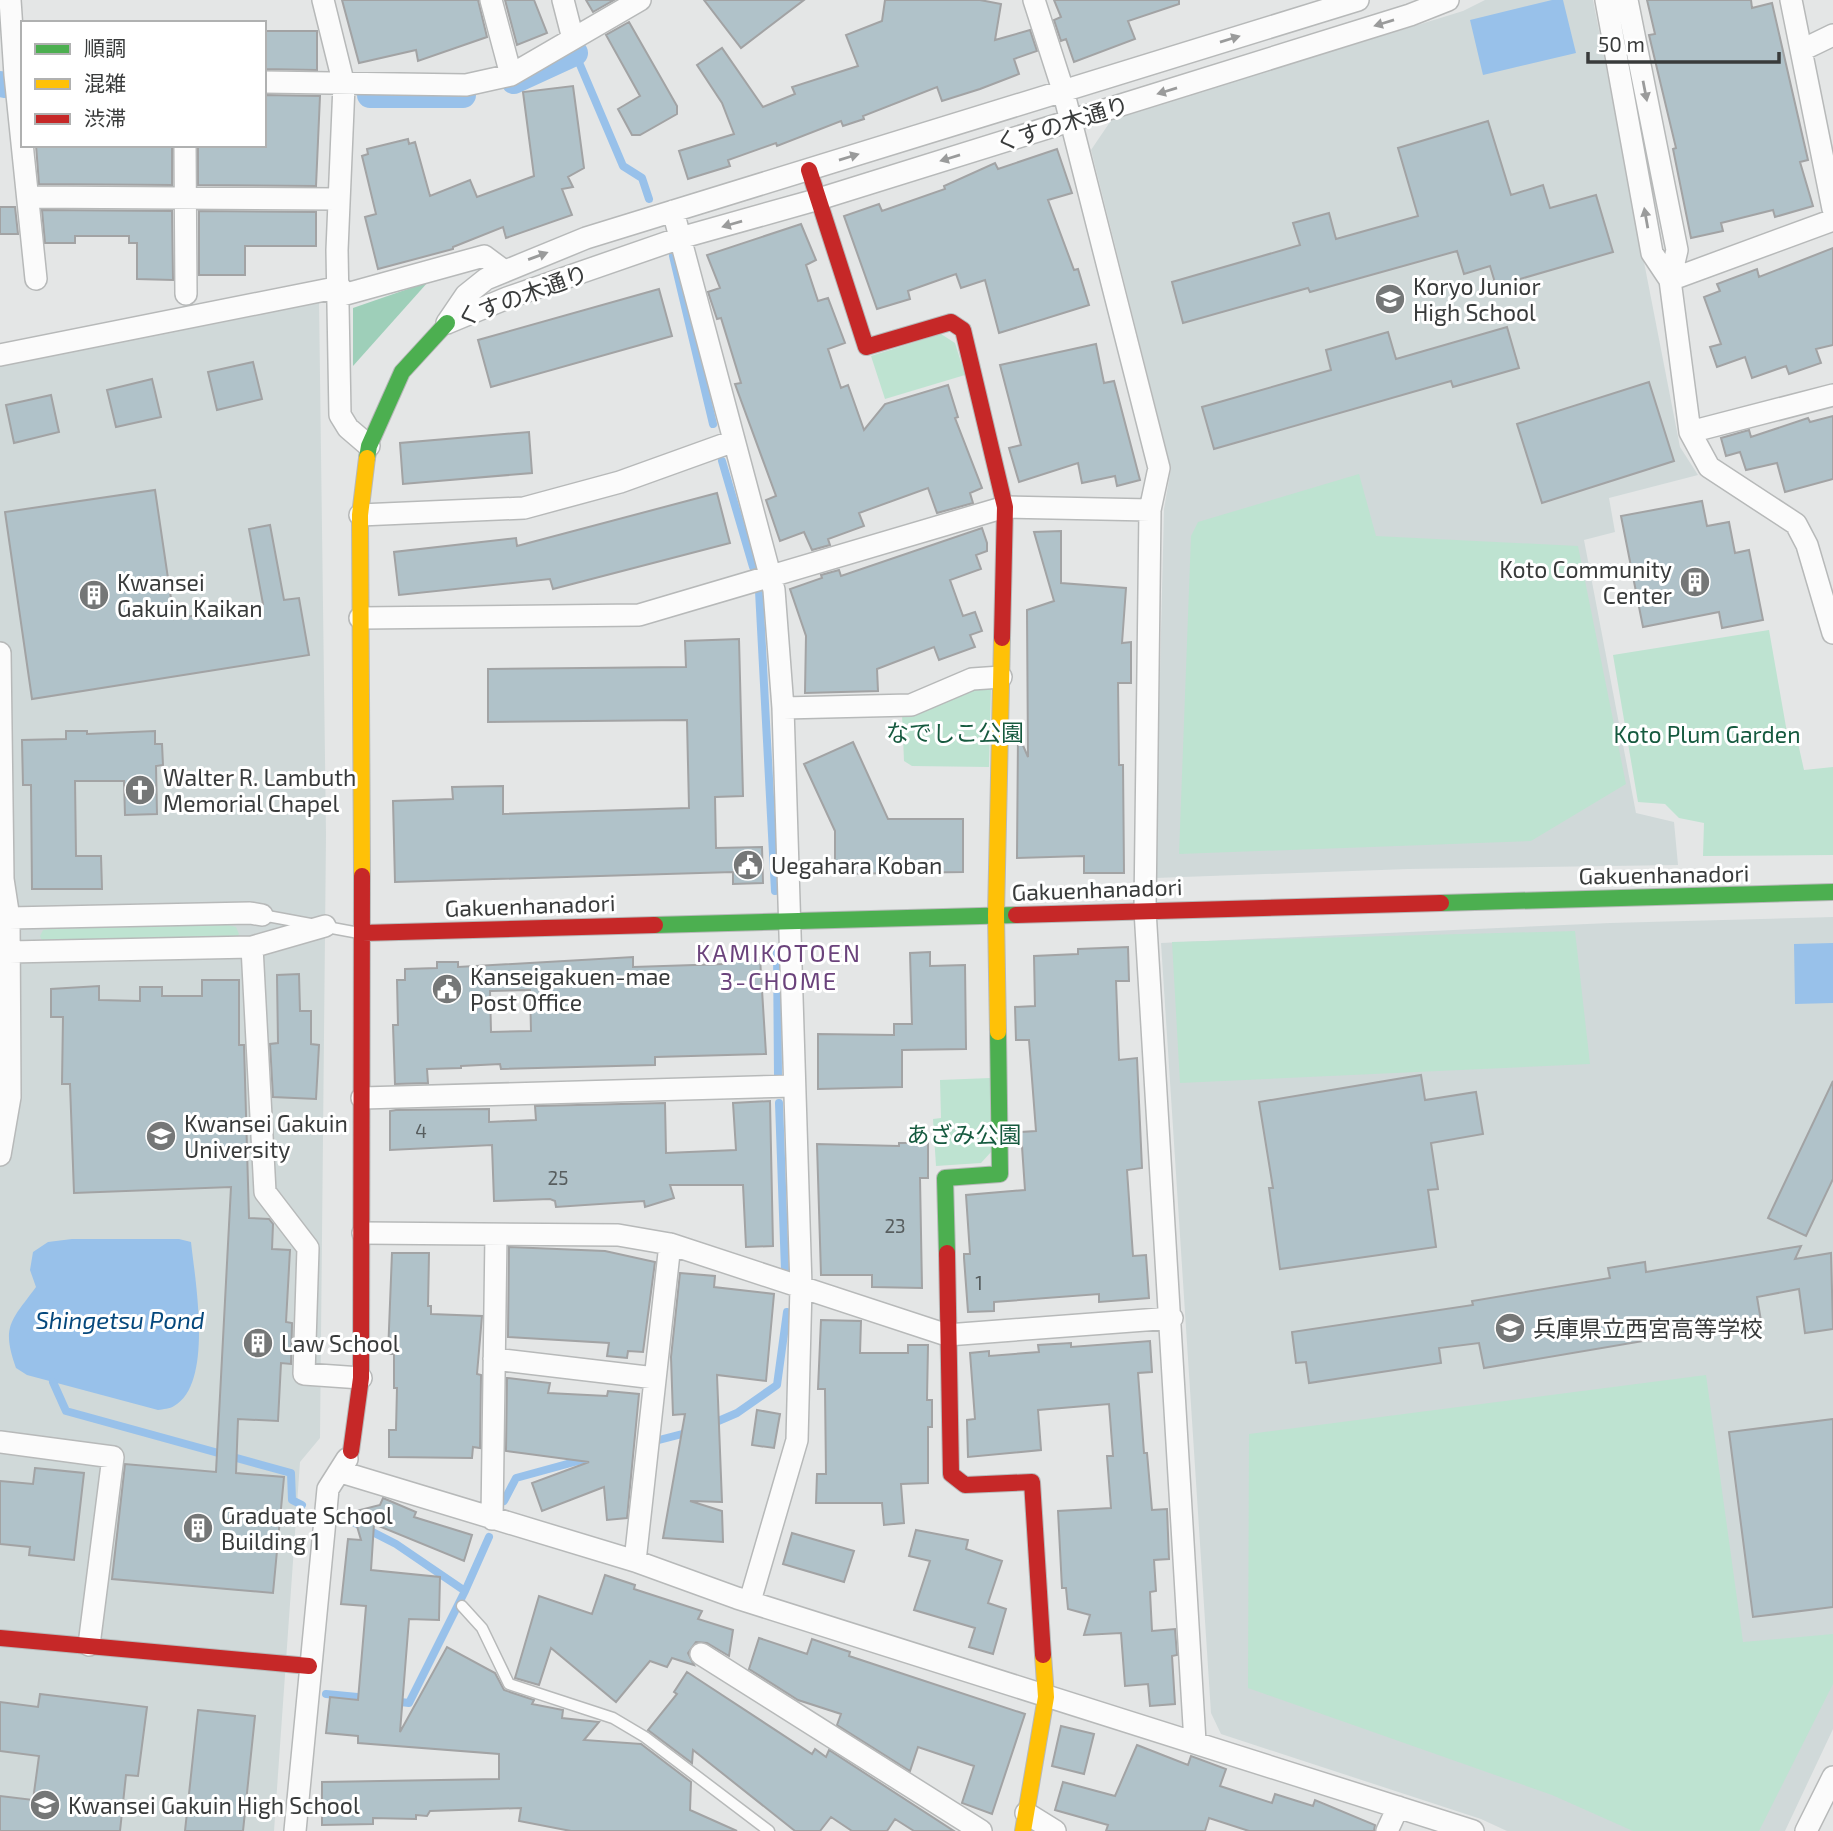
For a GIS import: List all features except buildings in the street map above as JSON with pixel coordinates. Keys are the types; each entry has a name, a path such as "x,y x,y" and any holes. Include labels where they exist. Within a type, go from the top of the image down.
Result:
{"street":[{"path":"10,0 13,75 21,140"},
{"path":"323,0 344,85 337,250 340,415 348,428 369,446"},
{"path":"491,0 511,75"},
{"path":"563,0 573,39"},
{"path":"266,82 466,85 511,75 640,0"},
{"path":"1034,0 1063,90 1159,468 1150,510 1145,909 1172,1318 1195,1742"},
{"name":"くすの木通り","path":"447,323 466,295 503,270 586,238 1358,0"},
{"name":"くすの木通り","path":"447,323 507,298 680,238 818,199 1071,121 1397,19 1448,0"},
{"path":"1606,0 1652,253 1670,280"},
{"path":"1627,0 1677,250 1670,280 1690,432 1709,467 1796,524 1807,545 1833,633"},
{"path":"1791,0 1833,209"},
{"path":"1802,50 1833,34"},
{"path":"22,147 36,279"},
{"path":"185,147 186,294"},
{"path":"809,170 866,346 951,322 963,330 1005,507 996,915 1000,1174 945,1178 951,1474 965,1485 1031,1482 1046,1697 1025,1822 1055,1831"},
{"path":"28,197 338,199"},
{"path":"673,211 774,590 783,708 801,1287 797,1440 750,1601"},
{"path":"1670,280 1833,220"},
{"path":"0,355 339,291 484,256 503,270"},
{"path":"295,1831 328,1489 341,1472 351,1451 361,1378 363,1233 360,515 369,446 402,372 447,323"},
{"path":"1690,432 1833,395"},
{"path":"360,515 524,508 620,482 734,441"},
{"path":"360,618 639,615 1005,507 1150,510"},
{"path":"0,653 10,1097 0,1155"},
{"path":"783,708 911,705 972,679 1001,677"},
{"name":"Gakuenhanadori","path":"362,933 1145,909 1833,892"},
{"path":"6,905 262,915"},
{"path":"6,969 252,947 325,926"},
{"path":"252,947 265,1192 308,1248 304,1374 361,1378"},
{"path":"362,1098 793,1086"},
{"path":"363,1233 618,1235 670,1244 947,1335 1172,1318"},
{"path":"492,1519 496,1235"},
{"path":"635,1561 670,1244"},
{"path":"494,1359 655,1378"},
{"path":"0,1442 113,1457 89,1645"},
{"path":"341,1472 635,1561 1046,1697 1473,1831"},
{"path":"0,1638 309,1666"},
{"path":"701,1654 981,1831"},
{"path":"1811,1830 1833,1777"},
{"path":"1387,1831 1398,1807"}],"lane":[{"path":"262,915 362,933"},
{"path":"462,1606 482,1628 509,1684 613,1718 645,1737 769,1831"}],"shaded area":[{"name":"Koryo Junior High School","path":"1485,0 1593,0 1680,447 1698,475 1609,498 1615,532 1584,540 1636,813 1674,822 1678,865 1408,869 1155,878 1164,509 1171,468 1091,150 1112,119 1463,11"},
{"name":"Kwansei Gakuin University","path":"319,299 326,835 320,1438 300,1462 274,1831 0,1831 0,364"},
{"name":"兵庫県立西宮高等学校","path":"1833,917 1833,1729 1785,1831 1507,1831 1481,1819 1221,1734 1211,1713 1161,943 1610,923"}],"green space":[{"path":"428,282 353,366 353,308"},
{"path":"941,334 955,343 965,375 885,399 871,356"},
{"path":"1359,474 1376,536 1578,546 1626,784 1531,841 1179,854 1191,536 1198,522"},
{"name":"Koto Plum Garden","path":"1769,630 1789,744 1798,743 1804,770 1833,767 1833,855 1703,856 1704,823 1679,818 1665,804 1638,802 1613,655"},
{"name":"なでしこ公園","path":"970,688 991,689 989,767 912,766 904,761 902,714"},
{"path":"236,927 239,934 236,940 43,943 40,936 43,930 50,929"},
{"path":"1575,931 1590,1064 1180,1083 1172,942"},
{"name":"あざみ公園","path":"990,1078 991,1152 981,1163 936,1166 933,1119 941,1118 940,1080"},
{"path":"1706,1375 1743,1642 1833,1634 1833,1684 1759,1831 1633,1831 1552,1795 1248,1688 1249,1434"}],"water":[{"path":"1552,0 1563,0 1576,53 1483,75 1470,20"},
{"path":"1833,943 1833,1003 1795,1004 1794,944"},
{"name":"Shingetsu Pond","path":"72,1239 179,1239 191,1242 198,1305 198,1354 194,1376 186,1394 172,1407 158,1410 27,1375 16,1368 9,1333 15,1316 36,1287 30,1270 33,1252 48,1242"}],"waterway":[{"path":"575,53 623,166 642,178 649,199"},
{"path":"514,81 575,53"},
{"path":"0,84 5,85"},
{"path":"370,95 463,95"},
{"path":"673,256 713,424"},
{"path":"722,461 753,567"},
{"path":"759,591 775,891"},
{"path":"777,948 778,1076"},
{"path":"779,1103 785,1270"},
{"path":"709,1425 737,1413 777,1385 787,1312"},
{"path":"53,1382 66,1411 291,1473 292,1500 302,1505"},
{"path":"659,1440 690,1432"},
{"path":"504,1501 516,1478 589,1458"},
{"path":"351,1521 396,1544 465,1591 489,1537"},
{"path":"392,1701 409,1703 465,1591"},
{"path":"326,1694 368,1698"}],"traffic: fast":[{"path":"367,458 369,446 402,372 447,323"},
{"path":"1441,903 1833,892"},
{"path":"655,925 1016,915"},
{"path":"947,1253 945,1178 1000,1174 998,1032"}],"traffic: slow":[{"path":"362,876 360,515 367,458"},
{"path":"998,1032 996,915 1002,638"},
{"path":"1023,1831 1046,1697 1043,1655"}],"traffic: jam":[{"path":"809,170 866,347 951,322 963,330 1005,507 1002,638"},
{"path":"351,1451 361,1378 362,876"},
{"path":"1016,915 1441,903"},
{"path":"362,933 655,925"},
{"path":"947,1253 951,1474 965,1485 1032,1482 1043,1655"},
{"path":"0,1638 309,1666"}],"place":[{"name":"Koryo Junior High School","path":"1390,299"},
{"name":"Koto Community Center","path":"1695,582"},
{"name":"Kwansei Gakuin Kaikan","path":"94,595"},
{"name":"Walter R. Lambuth Memorial Chapel","path":"140,790"},
{"name":"Uegahara Koban","path":"748,865"},
{"name":"Kanseigakuen-mae Post Office","path":"447,989"},
{"name":"Kwansei Gakuin University","path":"161,1136"},
{"name":"兵庫県立西宮高等学校","path":"1510,1328"},
{"name":"Law School","path":"258,1343"},
{"name":"Graduate School Building 1","path":"198,1528"},
{"name":"Kwansei Gakuin High School","path":"45,1805"}],"district":[{"name":"KAMIKOTOEN 3-CHOME","path":"779,966"}]}
